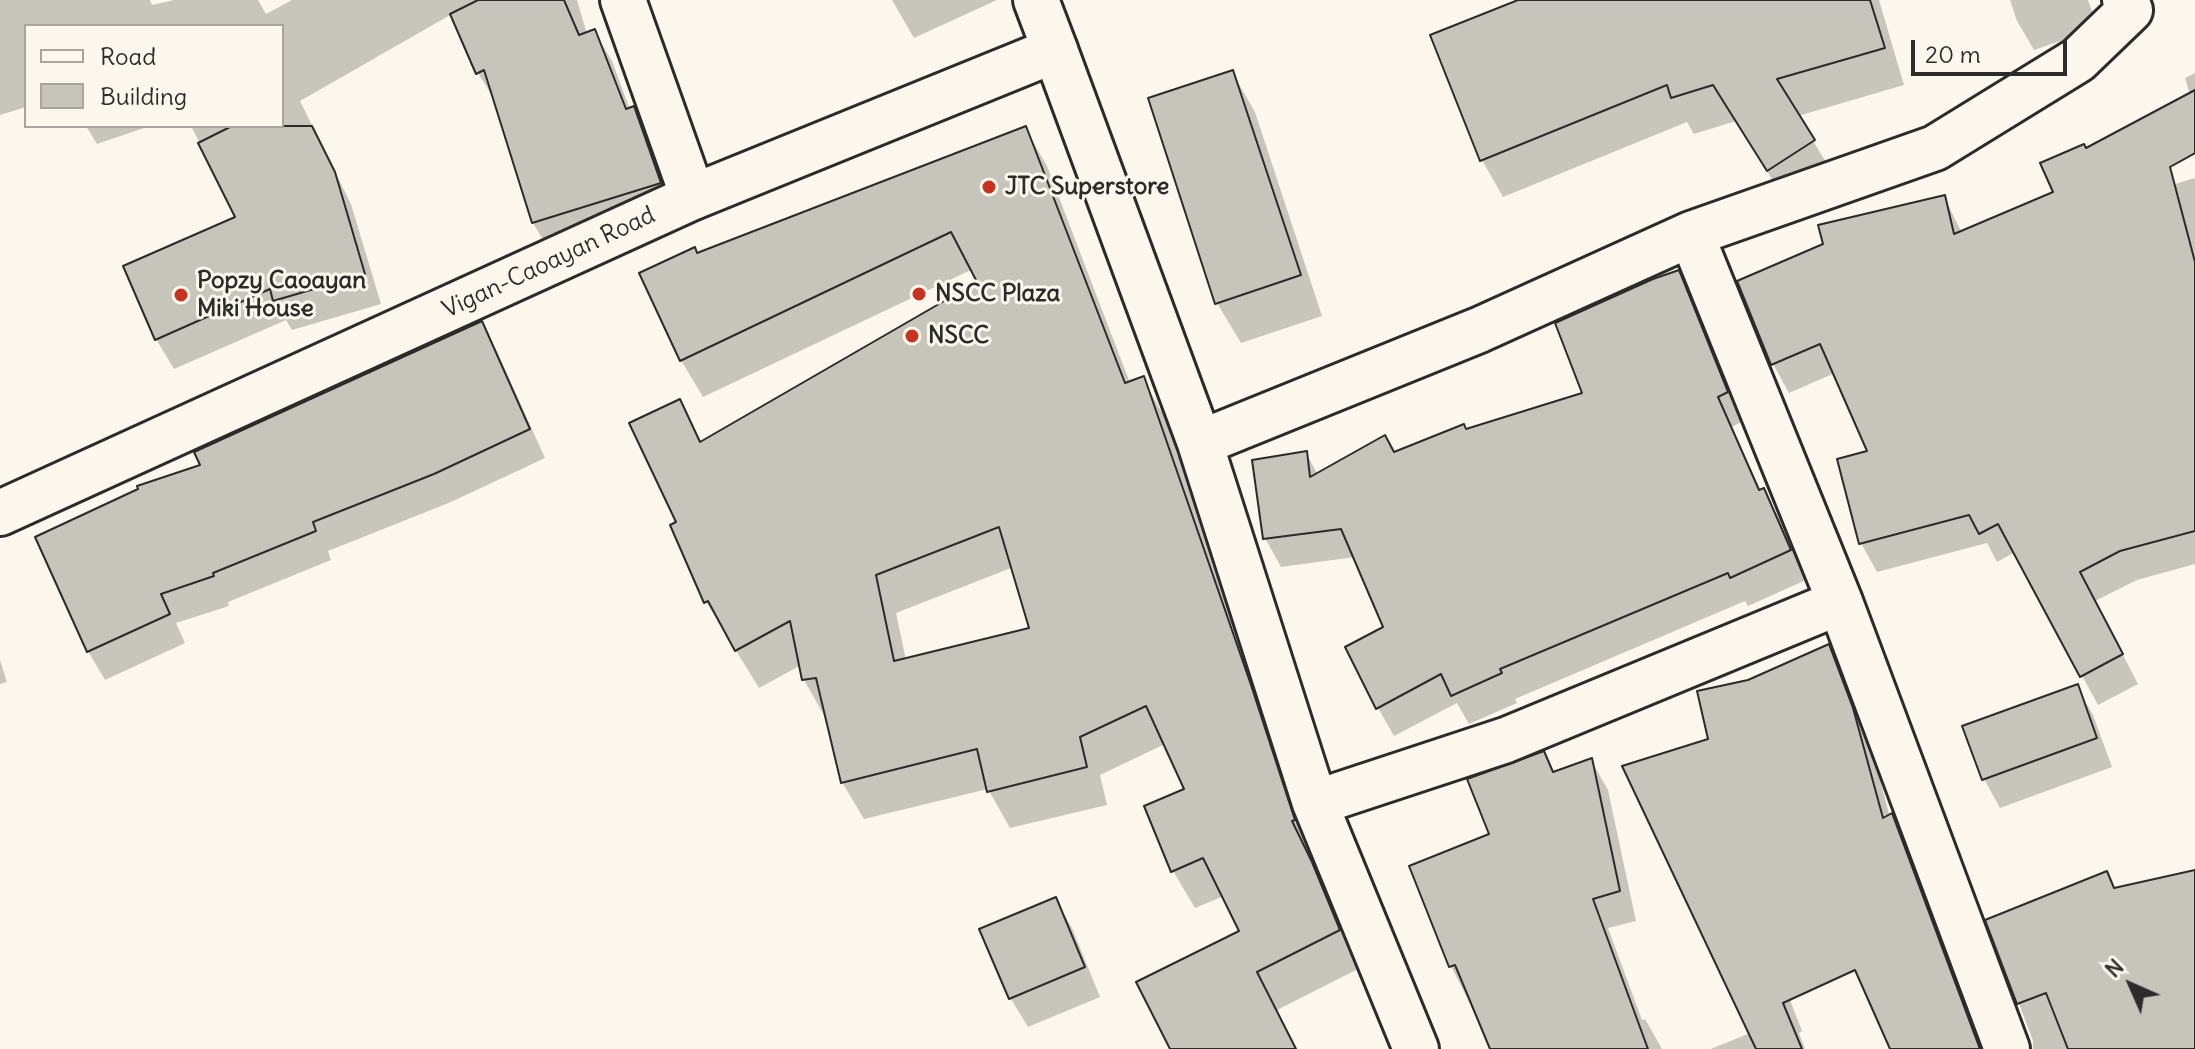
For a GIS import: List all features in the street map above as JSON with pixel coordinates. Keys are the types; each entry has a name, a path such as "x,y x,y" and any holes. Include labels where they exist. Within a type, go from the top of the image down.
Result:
{"street":[{"path":"623,0 693,197"},
{"path":"1036,0 1200,443 1315,803 1416,1049"},
{"path":"1200,443 1479,330 1691,234 1935,148 2078,60 2138,3"},
{"name":"Vigan-Caoayan Road","path":"0,513 693,197 1055,50"},
{"path":"1691,234 1840,602 2007,1049"},
{"path":"1315,803 1506,740 1840,602"}],"building":[{"path":"478,0 564,0 579,35 595,29 626,109 634,106 661,183 532,223 484,70 476,74 450,14"},
{"path":"1518,0 1870,0 1885,48 1777,79 1815,140 1767,171 1713,85 1671,98 1667,85 1480,161 1430,35"},
{"path":"1233,70 1301,275 1215,304 1148,98"},
{"path":"2195,90 2195,153 2170,167 2195,262 2195,531 2120,551 2080,572 2123,654 2080,677 1998,524 1979,534 1969,515 1859,544 1837,459 1867,451 1820,344 1771,365 1737,281 1823,244 1818,225 1945,195 1954,234 2053,192 2040,163 2084,144 2086,148"},
{"path":"312,126 335,172 365,274 273,301 270,289 155,340 123,266 235,217 198,143 228,128"},
{"path":"1026,126 1125,383 1144,376 1251,685 1295,820 1292,821 1340,930 1257,972 1296,1049 1170,1049 1136,982 1239,931 1203,858 1171,872 1144,806 1184,789 1146,706 1080,737 1087,767 987,792 977,749 841,783 816,678 802,680 790,621 735,651 708,601 704,603 670,525 676,522 629,423 680,399 700,442 977,282 951,232 680,361 639,273 695,247 697,253","holes":["999,527 1029,628 894,661 876,575"]},
{"path":"1679,270 1728,392 1718,397 1759,490 1764,488 1791,550 1730,578 1728,573 1500,669 1502,673 1451,696 1441,674 1376,709 1345,647 1383,627 1341,529 1263,539 1252,460 1307,451 1310,477 1385,435 1394,452 1464,424 1466,429 1582,393 1555,323"},
{"path":"482,321 530,429 434,474 313,522 316,531 213,573 214,576 161,594 170,614 87,652 35,537 138,489 137,486 200,465 194,452"},
{"path":"1829,644 1853,708 1883,818 1892,813 1980,1049 1890,1049 1855,970 1783,1003 1802,1049 1756,1049 1622,766 1708,739 1697,691 1748,680"},
{"path":"2078,684 2097,738 1982,780 1962,726"},
{"path":"1544,751 1553,772 1592,758 1620,891 1593,899 1648,1049 1490,1049 1455,965 1449,967 1409,866 1489,834 1467,779"},
{"path":"2195,870 2195,1049 2068,1049 2046,993 2017,1004 1985,920 2107,871 2114,888"},
{"path":"1056,897 1085,967 1009,999 979,929"}],"place":[{"name":"JTC Superstore","path":"989,187"},
{"name":"NSCC Plaza","path":"919,294"},
{"name":"Popzy Caoayan Miki House","path":"181,295"},
{"name":"NSCC","path":"912,336"}]}
